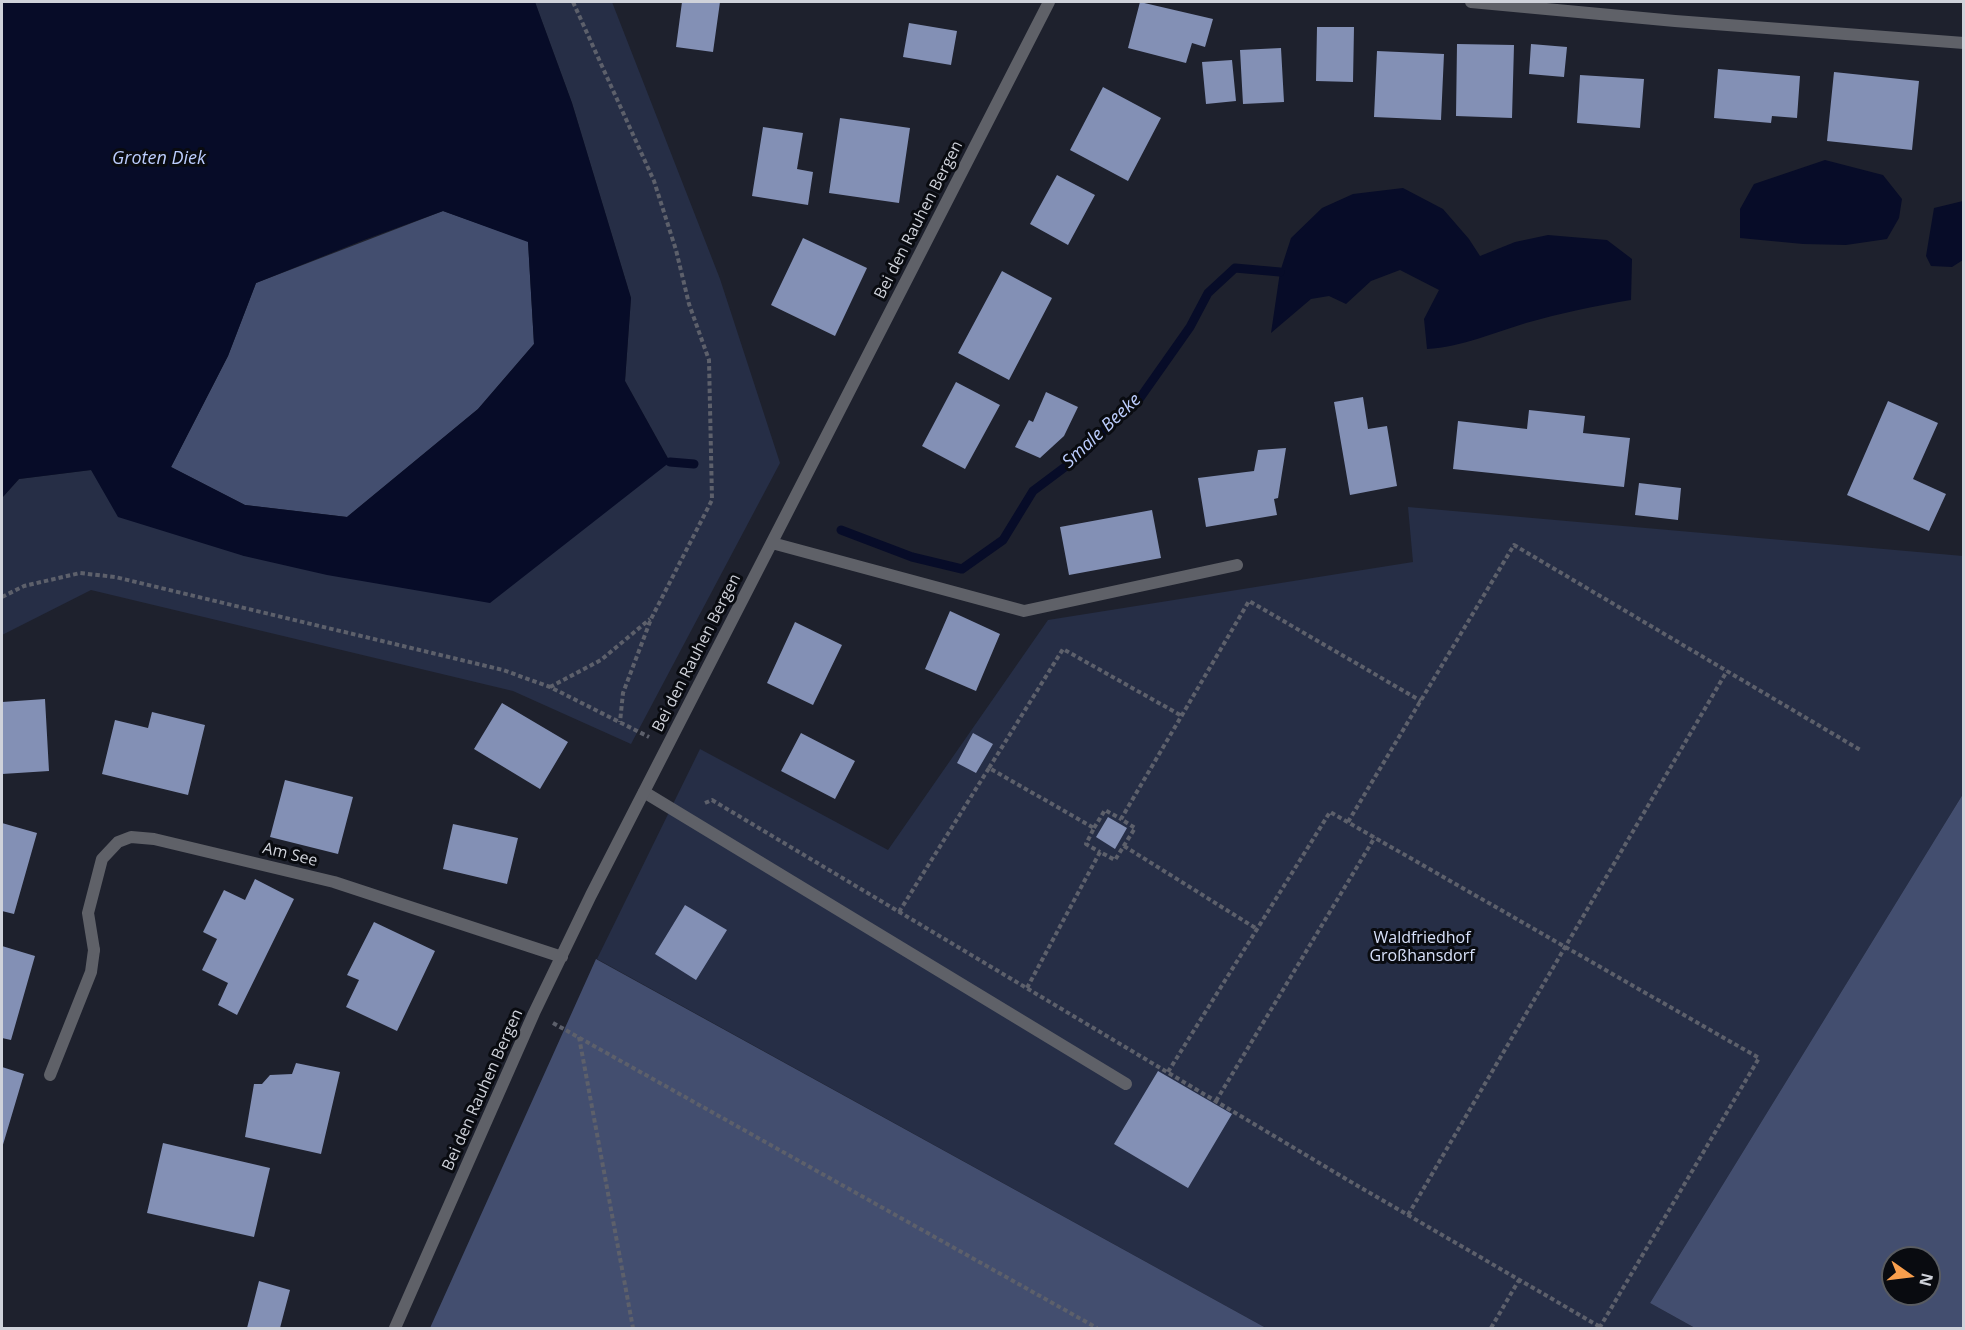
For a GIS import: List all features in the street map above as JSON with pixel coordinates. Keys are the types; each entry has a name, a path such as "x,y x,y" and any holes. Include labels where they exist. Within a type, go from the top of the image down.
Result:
{"street":[{"name":"Bei den Rauhen Bergen","path":"395,1329 534,1013 591,895 1049,2"},
{"path":"1471,2 1675,21 1964,43"},
{"path":"772,543 1024,611 1237,564"},
{"path":"644,792 1126,1084"},
{"name":"Am See","path":"50,1075 91,972 94,950 88,913 102,859 118,842 132,837 154,839 334,882 562,957"}],"path":[{"path":"573,2 654,181 676,250 689,304 709,360 712,500 651,619 623,693 620,722"},
{"path":"1348,822 1514,545 1862,751"},
{"path":"2,597 24,586 80,573 115,577 503,670 549,687 667,747"},
{"path":"1122,819 1249,601 1421,702"},
{"path":"549,687 601,660 651,619"},
{"path":"899,912 1063,649 1182,716"},
{"path":"1408,1215 1727,670"},
{"path":"989,768 1094,828"},
{"path":"682,814 712,800 1216,1101 1601,1328 1759,1058 1330,812 1168,1072"},
{"path":"1106,810 1135,828 1115,860 1086,844 1094,828 1106,810"},
{"path":"1216,1101 1375,837"},
{"path":"1124,846 1257,929"},
{"path":"1027,988 1100,852"},
{"path":"633,1329 579,1036 1096,1329"},
{"path":"1491,1329 1519,1280"}],"green space":[{"path":"535,2 612,2 720,279 780,463 631,744 513,691 91,590 2,635 2,498 19,479 91,470 244,556 670,462 625,381 631,298 572,103"},
{"name":"Waldfriedhof Großhansdorf","path":"1408,507 1963,556 1963,794 1650,1303 1695,1328 1266,1328 597,959 700,749 888,850 1048,620 1413,562"}],"shaded area":[{"path":"443,211 528,241 534,344 478,409 347,517 245,505 171,467 228,356 256,283"},
{"path":"1963,794 1963,1328 1695,1328 1650,1303"},
{"path":"596,959 1266,1328 430,1328"}],"water":[{"name":"Groten Diek","path":"2,2 535,2 572,103 631,298 625,381 670,462 490,603 327,575 244,556 118,517 91,470 19,479 2,498","holes":["443,211 528,242 534,344 478,409 347,517 245,505 171,467 228,356 256,283"]},
{"path":"1825,160 1883,175 1902,199 1899,218 1887,239 1846,245 1803,244 1740,238 1740,209 1754,184"},
{"path":"1403,188 1443,209 1469,239 1480,256 1515,242 1548,235 1607,240 1632,259 1631,300 1552,316 1465,343 1427,349 1424,319 1439,290 1400,270 1371,281 1346,304 1329,296 1311,299 1271,333 1280,272 1291,238 1322,208 1353,194"},
{"path":"1963,201 1963,260 1952,267 1931,266 1926,256 1934,208"}],"building":[{"path":"682,2 720,2 713,52 676,47"},
{"path":"1140,2 1213,19 1205,47 1192,43 1186,63 1128,48"},
{"path":"909,23 957,31 951,65 903,57"},
{"path":"1317,27 1354,27 1353,82 1316,81"},
{"path":"1457,44 1514,45 1512,118 1456,116"},
{"path":"1531,44 1567,47 1564,77 1529,74"},
{"path":"1281,48 1284,102 1243,104 1240,50"},
{"path":"1377,51 1444,54 1441,120 1374,117"},
{"path":"1232,60 1236,101 1206,104 1202,62"},
{"path":"1718,69 1800,76 1797,118 1772,116 1771,123 1714,118"},
{"path":"1834,72 1919,81 1912,150 1827,141"},
{"path":"1580,75 1644,79 1640,128 1577,123"},
{"path":"1103,87 1161,118 1128,181 1070,150"},
{"path":"840,118 910,128 899,203 829,193"},
{"path":"763,127 803,133 797,169 813,172 808,205 752,196"},
{"path":"1057,175 1095,195 1068,245 1030,224"},
{"path":"803,238 867,268 835,336 771,305"},
{"path":"1002,271 1052,298 1009,380 958,353"},
{"path":"956,382 1000,405 965,469 922,446"},
{"path":"1046,392 1078,407 1064,436 1040,458 1015,447 1029,420 1033,422"},
{"path":"1363,397 1368,429 1387,426 1397,486 1350,495 1334,402"},
{"path":"1888,401 1938,423 1913,479 1946,494 1929,531 1847,495"},
{"path":"1529,410 1585,416 1583,433 1630,438 1624,487 1453,469 1458,421 1527,429"},
{"path":"1286,448 1278,498 1274,499 1277,515 1206,527 1198,478 1254,471 1258,450"},
{"path":"1639,483 1681,488 1678,520 1635,515"},
{"path":"1152,510 1161,558 1069,575 1060,527"},
{"path":"950,611 1000,634 976,691 925,669"},
{"path":"795,622 842,645 813,705 767,683"},
{"path":"45,699 49,771 2,774 2,702"},
{"path":"502,703 568,742 540,789 474,749"},
{"path":"152,712 205,725 188,795 102,774 115,720 148,728"},
{"path":"801,733 855,761 835,799 781,771"},
{"path":"973,733 993,744 976,773 957,763"},
{"path":"285,780 353,797 338,854 270,837"},
{"path":"1108,817 1127,828 1115,849 1096,837"},
{"path":"2,823 37,833 14,914 2,911"},
{"path":"453,824 518,838 507,884 443,869"},
{"path":"255,879 294,899 237,1015 218,1005 228,983 202,970 217,939 203,932 224,890 245,900"},
{"path":"685,905 727,930 696,980 655,954"},
{"path":"374,922 435,951 397,1031 346,1007 359,980 347,975"},
{"path":"2,946 35,956 11,1040 2,1038"},
{"path":"296,1063 340,1072 321,1154 245,1137 254,1084 262,1084 270,1075 292,1074"},
{"path":"2,1067 24,1074 2,1148"},
{"path":"1158,1071 1232,1114 1188,1188 1114,1144"},
{"path":"163,1143 270,1168 254,1237 147,1213"},
{"path":"259,1281 290,1290 280,1328 247,1328"}],"waterway":[{"name":"Smale Beeke","path":"841,530 912,557 962,569 1003,540 1033,491 1085,452 1106,428 1140,398 1190,327 1208,293 1235,268 1280,272"},
{"name":"Smale Beeke","path":"670,462 694,464"}]}
